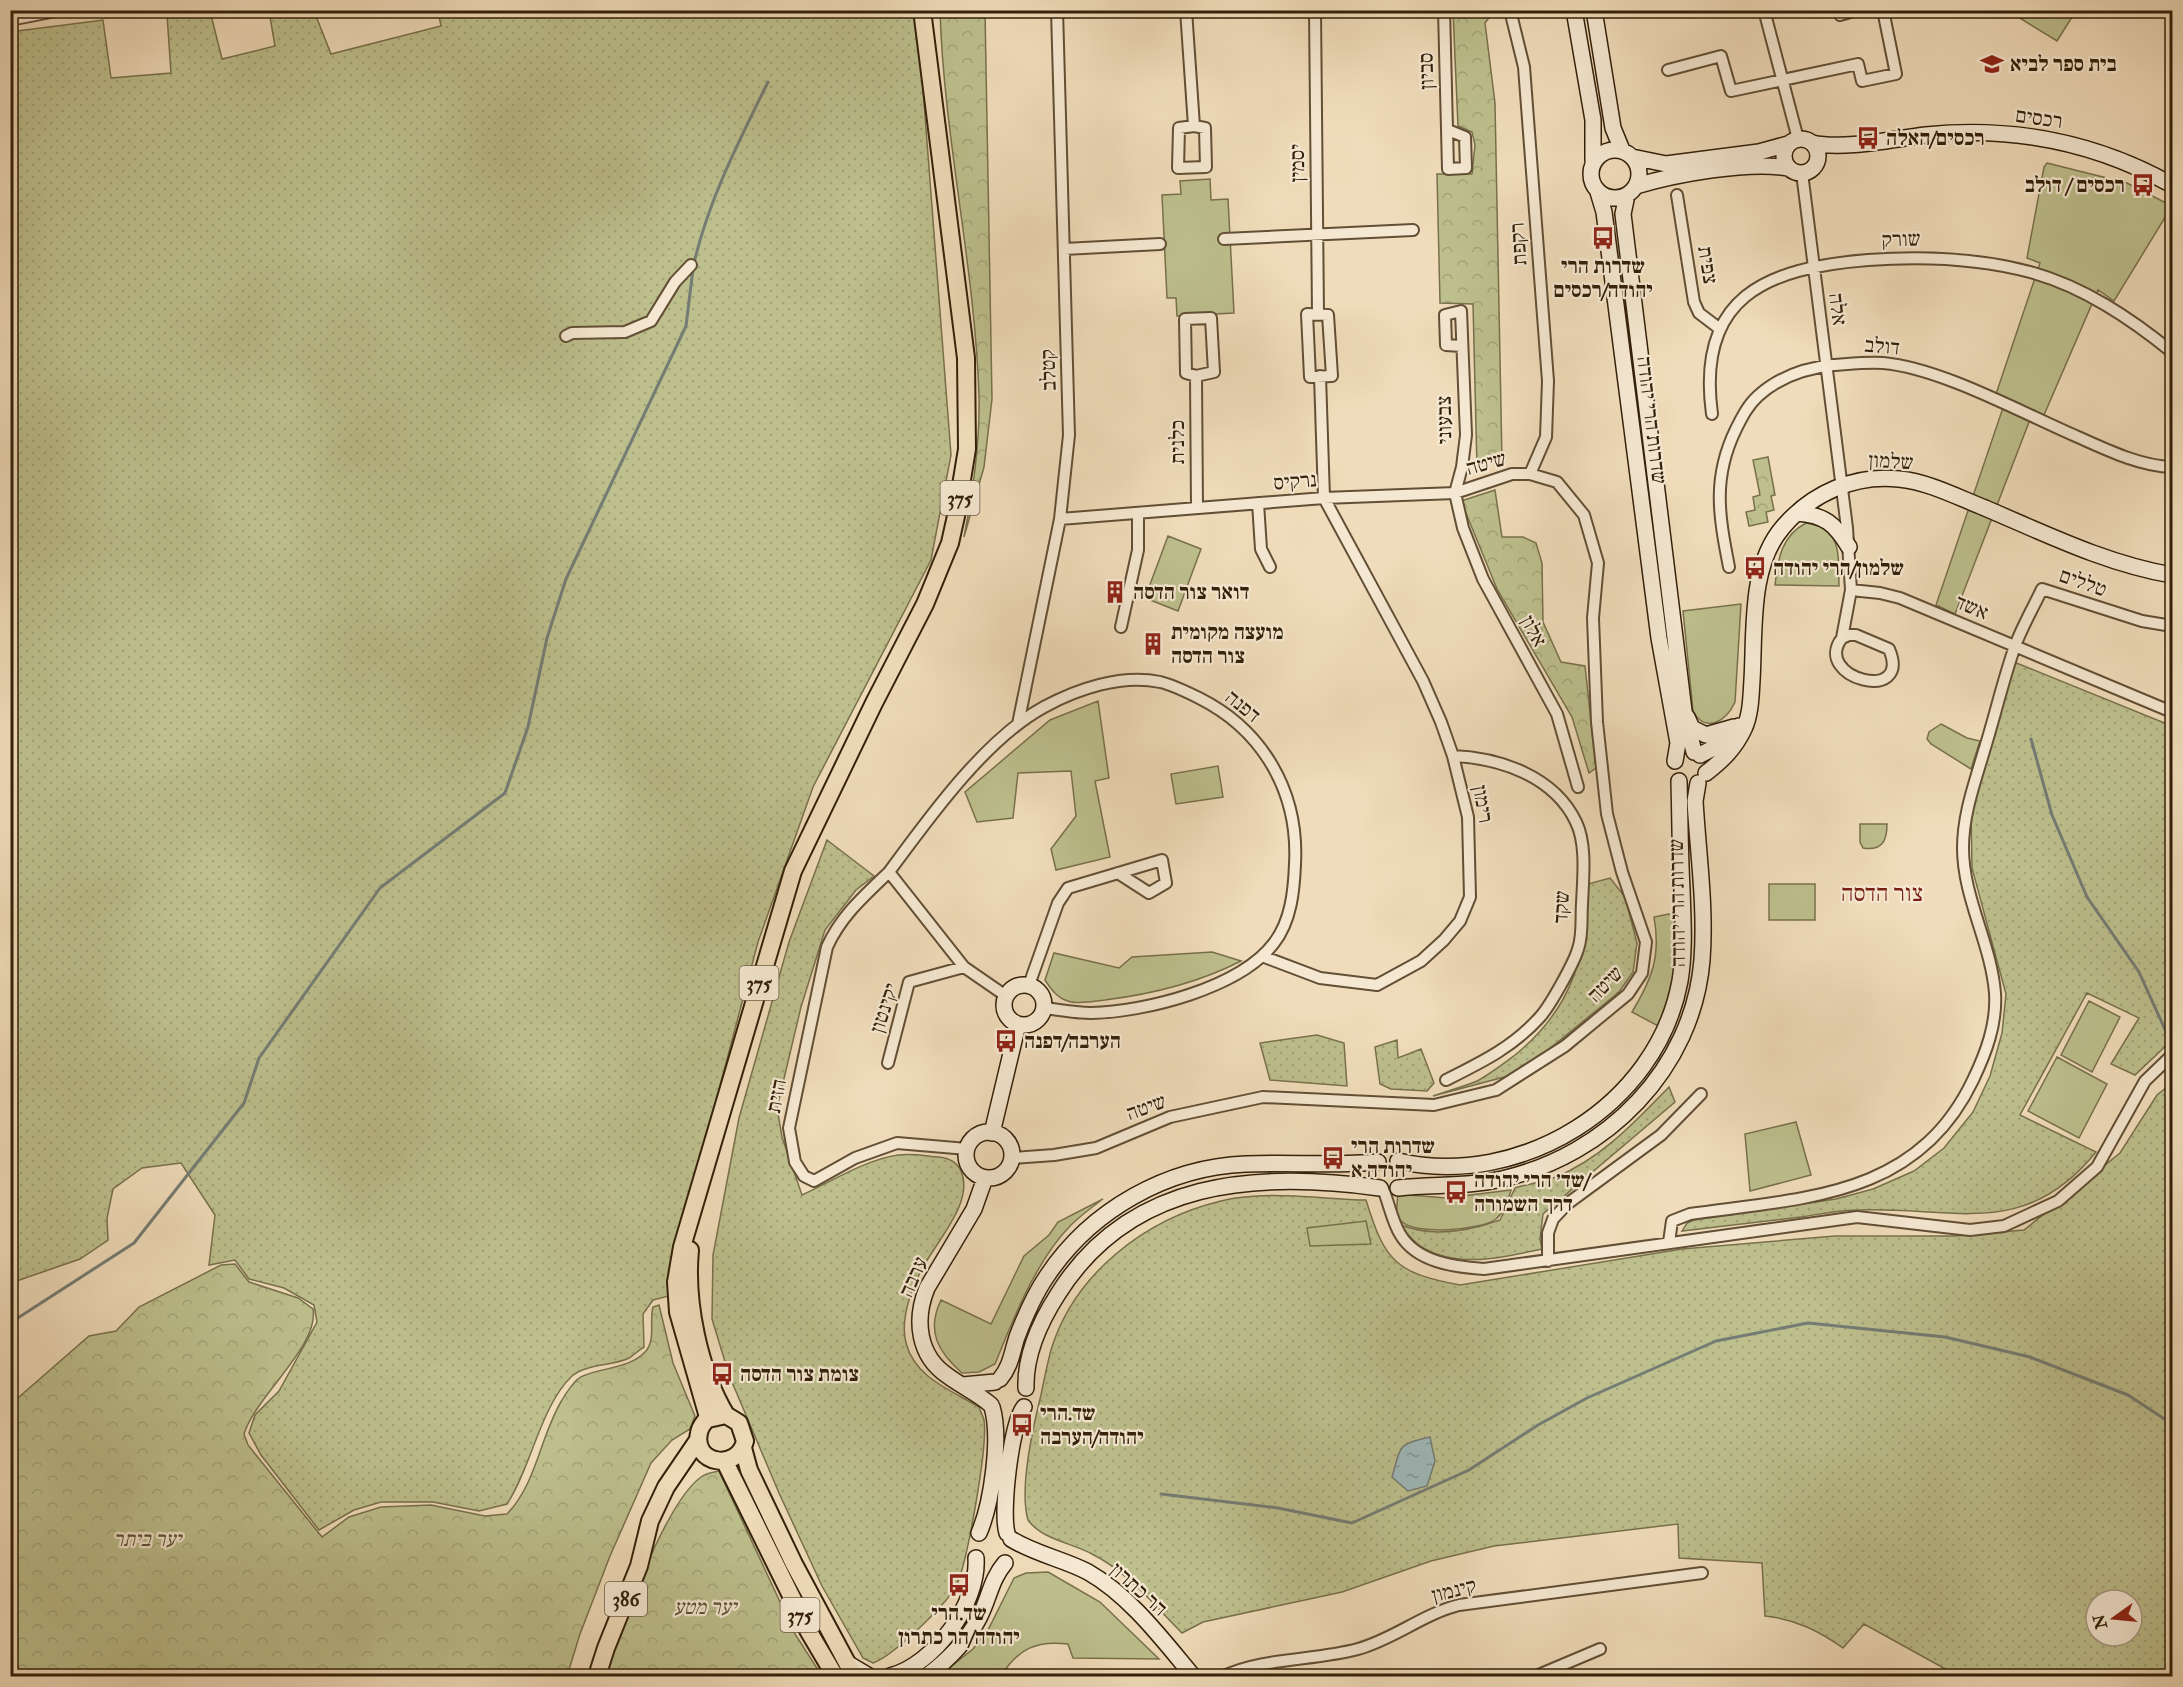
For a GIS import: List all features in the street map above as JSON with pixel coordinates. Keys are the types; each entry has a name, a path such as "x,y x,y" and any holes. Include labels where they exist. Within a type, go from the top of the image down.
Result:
{"main road":[{"name":"375","path":"708,1419 681,1329 676,1282 682,1247 793,872 869,713 925,604 950,543 967,449 968,386 922,10"},
{"name":"375","path":"931,10 939,148"},
{"name":"375","path":"709,1152 691,1242 688,1287 697,1338 726,1415 742,1426 745,1437 743,1448 764,1501 843,1660 854,1677"},
{"path":"698,1440 700,1428 708,1419 726,1415"},
{"name":"375","path":"698,1440 702,1451 717,1460 835,1677"},
{"name":"386","path":"597,1677 606,1648 639,1566 650,1521 666,1487 698,1440"},
{"path":"717,1460 736,1457 743,1448"},
{"name":"386","path":"650,1521 693,1464 717,1460"}],"street":[{"path":"10,20 61,10"},
{"name":"קטלב","path":"1018,724 1060,519 1069,435 1057,10"},
{"path":"1186,10 1194,126"},
{"name":"יסמין","path":"1315,10 1318,314"},
{"name":"סביון","path":"1444,10 1448,130"},
{"name":"רקפת","path":"1510,10 1524,67 1548,381 1546,437 1530,474"},
{"path":"1575,10 1593,120 1591,181 1598,192 1615,199 1663,178 1747,167 1810,170 1817,161 1818,154 1799,142 1764,10"},
{"path":"1594,10 1613,128 1627,154 1639,168 1632,191"},
{"path":"1840,15 1857,10"},
{"path":"1668,70 1721,56 1731,91 1858,63 1862,81 1896,74 1883,10"},
{"path":"1194,126 1205,128 1206,167 1178,168 1179,128 1194,126"},
{"name":"רכסים","path":"1627,154 1666,164 1759,152 1799,142 1856,143 1959,133 2023,135 2065,142 2103,153 2172,186"},
{"path":"1795,171 1784,158 1799,142"},
{"name":"רכסים","path":"1817,161 1856,143"},
{"path":"1593,161 1609,150 1627,154"},
{"name":"אלה","path":"1795,171 1813,266 1840,485"},
{"name":"שדרות הרי יהודה","path":"1026,1388 1025,1375 1035,1338 1063,1286 1096,1247 1146,1211 1174,1197 1233,1184 1331,1183 1389,1188 1490,1182 1542,1167 1604,1133 1650,1089 1681,1038 1699,983 1703,939 1695,801 1706,763 1697,753 1684,711 1623,214 1632,191"},
{"name":"שדרות הרי יהודה","path":"1398,1161 1433,1166 1470,1165 1526,1153 1564,1135 1593,1117 1636,1077 1664,1030 1680,980 1684,939 1679,781 1673,771 1678,742 1659,638 1604,212 1598,192"},
{"name":"צפית","path":"1677,195 1694,302 1698,313 1720,329"},
{"path":"1224,239 1413,230"},
{"path":"1064,249 1160,244"},
{"name":"שורק","path":"1712,414 1709,376 1711,354 1720,329 1742,298 1760,285 1813,266 1883,259 1946,258 1990,263 2032,273 2073,288 2112,308 2172,352"},
{"path":"566,336 572,333 624,332 651,321 675,282 691,265"},
{"name":"יסמין","path":"1307,314 1318,314 1328,315 1332,376 1310,377 1307,314"},
{"name":"כלנית","path":"1185,318 1211,318 1214,372 1196,376 1186,373 1185,318"},
{"name":"צבעוני","path":"1455,493 1462,467 1466,435 1461,346"},
{"name":"דולב","path":"1729,567 1720,522 1718,489 1722,463 1731,438 1752,402 1768,387 1782,378 1826,366 1859,362 1912,369 1940,377 2100,447 2159,466 2172,467"},
{"name":"כלנית","path":"1196,376 1197,508"},
{"name":"יסמין","path":"1320,376 1324,498"},
{"name":"שיטה","path":"1012,1158 1054,1155 1095,1148 1170,1117 1263,1097 1434,1105 1496,1090 1565,1046 1628,994 1642,973 1646,942 1607,814 1597,722 1593,618 1598,563 1584,515 1557,482 1530,474 1512,474 1455,493"},
{"name":"שלמון","path":"1702,778 1730,753 1745,726 1751,698 1757,600 1764,559 1782,527 1797,513 1840,485 1861,479 1882,478 1929,485 2081,549 2130,566 2172,575"},
{"path":"1840,485 1849,547 1851,590 1842,638 1836,655 1841,668 1847,673 1869,681 1884,680 1893,669 1889,649 1856,635 1842,638"},
{"name":"נרקיס","path":"1060,519 1324,498 1455,493"},
{"name":"אלון","path":"1455,493 1463,528 1483,579 1557,714 1578,787"},
{"name":"רימון","path":"1262,956 1320,978 1377,985 1421,961 1444,940 1460,921 1470,897 1468,817 1453,756 1423,681 1324,498"},
{"path":"1258,503 1261,549 1270,567"},
{"path":"1121,627 1138,550 1138,513"},
{"path":"1797,513 1813,514 1828,519 1837,527 1849,547"},
{"name":"טללים","path":"2015,646 2042,589 2142,621 2172,626"},
{"name":"אשד","path":"1851,590 1900,598 2172,712"},
{"path":"1846,615 1856,635"},
{"path":"1669,1242 1672,1221 1690,1214 1815,1196 1861,1183 1900,1166 1920,1151 1938,1131 1968,1090 1989,1043 1995,996 1992,974 1966,879 1964,832 1969,803 2015,646"},
{"name":"דפנה","path":"889,873 934,811 976,765 1018,724 1065,697 1103,684 1126,681 1160,682 1186,691 1215,706 1243,728 1266,753 1284,787 1293,817 1296,851 1292,897 1288,915 1275,943 1251,966 1220,983 1180,997 1091,1013 1045,1008"},
{"name":"שלמון","path":"1697,753 1719,745 1739,725 1751,698"},
{"path":"1684,711 1692,728 1706,735 1739,725"},
{"path":"1675,760 1683,753 1697,753"},
{"name":"שקד","path":"1446,1080 1500,1053 1542,1016 1579,948 1582,891 1581,841 1576,822 1545,785 1511,765 1479,757 1453,756"},
{"path":"1679,781 1688,785 1702,778"},
{"path":"889,873 964,968 1006,996"},
{"name":"הזית","path":"889,873 849,911 836,927 827,947 789,1128 795,1162 804,1176 814,1181 862,1155 897,1143 967,1149"},
{"path":"1029,985 1058,903 1068,888 1118,873"},
{"name":"יקינטון","path":"888,1063 909,982 964,968"},
{"path":"1029,985 1043,996 1045,1008 1035,1023 1018,1024 1012,1021 1004,1010 1006,996 1016,986 1029,985"},
{"path":"992,1133 1018,1024"},
{"path":"1378,1162 1373,1176 1389,1188 1392,1214 1400,1234 1410,1246 1443,1264 1484,1269 1857,1217 1970,1230 2004,1226 2028,1217 2069,1194 2097,1167 2145,1081 2172,1055"},
{"path":"1548,1261 1548,1233 1553,1219 1567,1204 1661,1135 1701,1094"},
{"path":"992,1133 1005,1139 1009,1144 1012,1158 1005,1171 999,1176 984,1178 977,1175 968,1164 967,1149 974,1138 992,1133"},
{"path":"891,1677 905,1671 922,1658 955,1624 964,1609 975,1579 976,1558 973,1545 986,1514 997,1436 989,1394 997,1380 1008,1370 1028,1309 1058,1261 1100,1218 1136,1194 1168,1179 1231,1165 1378,1162 1388,1158 1398,1161 1405,1174 1389,1188"},
{"name":"ערבה","path":"984,1178 974,1209 927,1288 919,1314 919,1331 929,1358 947,1376 991,1406"},
{"path":"927,1677 949,1658 969,1633 979,1617 996,1573 1007,1561 1012,1546 1003,1517 1016,1422 1027,1402 1026,1388 1013,1378 963,1385"},
{"path":"991,1406 1007,1416 1020,1412 1024,1407"},
{"path":"979,1533 992,1527 1009,1536"},
{"name":"הר כתרון","path":"1009,1536 1041,1554 1088,1572 1111,1589 1159,1635 1193,1677"},
{"name":"הר כתרון","path":"1007,1561 1030,1552 1041,1554"},
{"path":"976,1558 992,1567 1007,1561"},
{"name":"קינמון","path":"1224,1677 1258,1664 1289,1658 1330,1655 1360,1648 1440,1610 1459,1605 1702,1572"},
{"path":"1536,1677 1600,1649"},
{"path":"843,1660 858,1672 869,1677"}],"green space":[{"path":"2019,10 2069,11 2074,14 2057,41 2015,15"},
{"path":"210,11 222,59 275,46 269,11 314,11 331,54 441,26 438,11 917,11 951,455 931,560 813,787 758,942 689,1203 673,1295 653,1300 643,1314 644,1347 629,1358 578,1372 561,1388 544,1420 523,1473 507,1504 479,1511 433,1502 381,1502 354,1510 319,1530 261,1455 249,1433 255,1415 279,1391 317,1322 314,1305 284,1288 249,1279 235,1260 209,1265 215,1215 181,1163 142,1168 113,1189 107,1218 108,1240 80,1259 11,1283 10,32 103,20 111,78 171,73 167,15"},
{"path":"940,11 985,11 992,399 984,467 964,537 975,467 979,396 972,300 947,107"},
{"path":"1453,11 1494,11 1485,23 1495,103 1502,461 1477,468 1473,304 1440,303 1437,174 1472,174 1475,145 1472,132 1458,126"},
{"path":"2047,163 2127,183 2172,206 2114,301 2098,290 2044,415 2031,417 1955,614 1936,605 2006,399 1996,394 2040,263 2027,258 2044,167"},
{"path":"1210,179 1211,200 1228,199 1234,313 1177,316 1176,298 1167,298 1162,195 1181,194 1180,181"},
{"path":"1768,457 1775,495 1771,496 1774,510 1766,512 1768,522 1749,526 1746,512 1755,510 1753,497 1760,495 1753,460"},
{"path":"1495,490 1502,537 1523,537 1536,543 1542,563 1543,622 1561,662 1585,666 1596,768 1589,773 1572,717 1497,589 1461,501"},
{"path":"1806,523 1818,526 1832,537 1838,554 1839,586 1775,585 1782,549 1786,541"},
{"path":"1168,536 1201,549 1178,611 1145,598"},
{"path":"1741,604 1735,702 1722,719 1710,723 1704,722 1693,711 1683,611"},
{"path":"2014,662 2172,726 2172,1040 2135,1075 2111,1064 2139,1018 2087,993 2020,1115 2096,1152 2069,1180 2043,1198 2015,1208 1987,1213 1853,1210 1682,1231 1687,1223 1694,1220 1836,1199 1873,1189 1914,1171 1944,1148 1973,1112 1990,1076 2002,1033 2006,994 1972,868 1971,812"},
{"path":"1098,701 1109,778 1095,781 1110,857 1056,870 1051,849 1076,816 1071,771 1018,773 1013,818 977,822 965,792 1050,720"},
{"path":"1941,724 1967,738 1980,741 1971,769 1931,744 1927,739 1929,732"},
{"path":"1218,766 1223,797 1176,804 1171,774"},
{"path":"1860,824 1887,824 1882,844 1875,848 1863,848 1860,842"},
{"path":"827,840 874,876 856,890 825,930 801,1007 777,1108 782,1137 802,1195 873,1161 898,1155 913,1154 942,1158 957,1165 964,1183 963,1196 952,1222 922,1269 914,1286 904,1325 906,1343 917,1365 935,1382 979,1407 984,1420 983,1453 976,1501 958,1582 945,1602 920,1627 894,1650 873,1663 863,1658 822,1586 779,1493 729,1375 712,1319 713,1255 739,1118 789,942"},
{"path":"1610,878 1625,897 1637,943 1633,972 1619,992 1532,1063 1508,1076 1433,1096 1477,1081 1492,1072 1535,1037 1551,1018 1563,999 1579,958 1584,935 1588,884"},
{"path":"1769,884 1815,884 1815,920 1769,920"},
{"path":"1679,912 1674,986 1660,1027 1632,1012 1645,989 1653,967 1656,944 1654,917"},
{"path":"1212,952 1241,961 1208,976 1123,998 1076,1003 1061,998 1045,980 1054,953 1119,968 1132,957"},
{"path":"2089,1001 2120,1017 2092,1072 2061,1055"},
{"path":"1317,1035 1344,1043 1347,1086 1270,1080 1260,1043"},
{"path":"1397,1040 1398,1058 1421,1049 1434,1083 1427,1091 1391,1089 1380,1084 1375,1047"},
{"path":"2057,1057 2107,1084 2079,1138 2028,1111"},
{"path":"2172,1083 2172,1676 1958,1676 1864,1624 1843,1648 1806,1627 1765,1616 1762,1563 1679,1558 1678,1524 1494,1546 1431,1561 1342,1592 1203,1622 1182,1633 1140,1590 1105,1561 1041,1532 1028,1520 1025,1492 1031,1440 1051,1350 1062,1323 1077,1297 1095,1274 1116,1254 1140,1236 1193,1209 1221,1201 1256,1196 1366,1200 1380,1238 1396,1261 1421,1275 1460,1285 1682,1249 1835,1236 1954,1236 2024,1230 2120,1153 2157,1095"},
{"path":"1669,1087 1675,1102 1543,1214 1540,1239 1542,1249 1496,1258 1448,1257 1433,1253 1419,1245 1399,1224 1437,1232 1463,1230 1500,1220 1515,1188 1556,1177 1588,1160 1617,1138"},
{"path":"1796,1122 1811,1175 1750,1191 1745,1134"},
{"path":"1511,1190 1506,1206 1499,1216 1488,1223 1477,1226 1448,1230 1420,1229 1408,1226 1401,1221 1397,1212 1398,1194 1446,1198"},
{"path":"1103,1199 1070,1226 1046,1256 1026,1291 995,1364 979,1372 962,1373 946,1357 937,1340 935,1322 941,1300 991,1324 1024,1256 1049,1235 1058,1222"},
{"path":"1366,1221 1371,1244 1310,1246 1307,1228"},
{"name":"יער ביתר","path":"235,1264 249,1282 298,1298 313,1309 307,1339 250,1419 244,1434 248,1445 322,1537 349,1517 381,1507 431,1505 485,1516 507,1514 525,1488 555,1414 574,1383 580,1377 640,1357 651,1341 653,1307 659,1305 673,1363 695,1416 690,1429 672,1440 651,1463 610,1556 580,1634 567,1676 11,1676 11,1404 89,1336 116,1331 139,1307 221,1265"},
{"name":"יער מטע","path":"719,1471 795,1634 822,1676 606,1676 632,1601 658,1540 687,1491 701,1477"},
{"path":"1048,1572 1100,1602 1159,1659 1073,1658 1068,1644 1057,1643 1029,1648 1014,1659 1001,1676 955,1676 944,1672 973,1649 989,1628 1014,1578 1026,1573"}],"water":[{"path":"1430,1437 1435,1461 1427,1486 1408,1491 1392,1477 1399,1453 1411,1442"}],"waterway":[{"path":"694,263 716,193 768,82"},
{"path":"10,1323 134,1243 244,1103 259,1058 380,888 505,793 528,727 547,638 566,579 686,326 693,269"},
{"path":"2031,739 2052,815 2087,897 2139,972 2172,1045"},
{"path":"1161,1494 1278,1508 1352,1523 1469,1470 1538,1425 1587,1398 1716,1341 1808,1323 1945,1337 2030,1357 2128,1395 2172,1424"}],"place":[{"name":"בית ספר לביא","path":"1992,64"},
{"name":"רכסים/האלה","path":"1868,138"},
{"name":"רכסים / דולב","path":"2143,185"},
{"name":"שדרות הרי יהודה/רכסים","path":"1603,238"},
{"name":"שלמון/הרי יהודה","path":"1755,568"},
{"name":"דואר צור הדסה","path":"1115,592"},
{"name":"מועצה מקומית צור הדסה","path":"1153,644"},
{"name":"הערבה/דפנה","path":"1006,1041"},
{"name":"שדרות הרי יהודה א","path":"1333,1158"},
{"name":"שד׳ הרי יהודה/ דרך השמורה","path":"1456,1192"},
{"name":"צומת צור הדסה","path":"722,1374"},
{"name":"שד.הרי יהודה/הערבה","path":"1022,1425"},
{"name":"שד.הרי יהודה/הר כתרון","path":"959,1585"}],"district":[{"name":"צור הדסה","path":"1882,893"}]}
